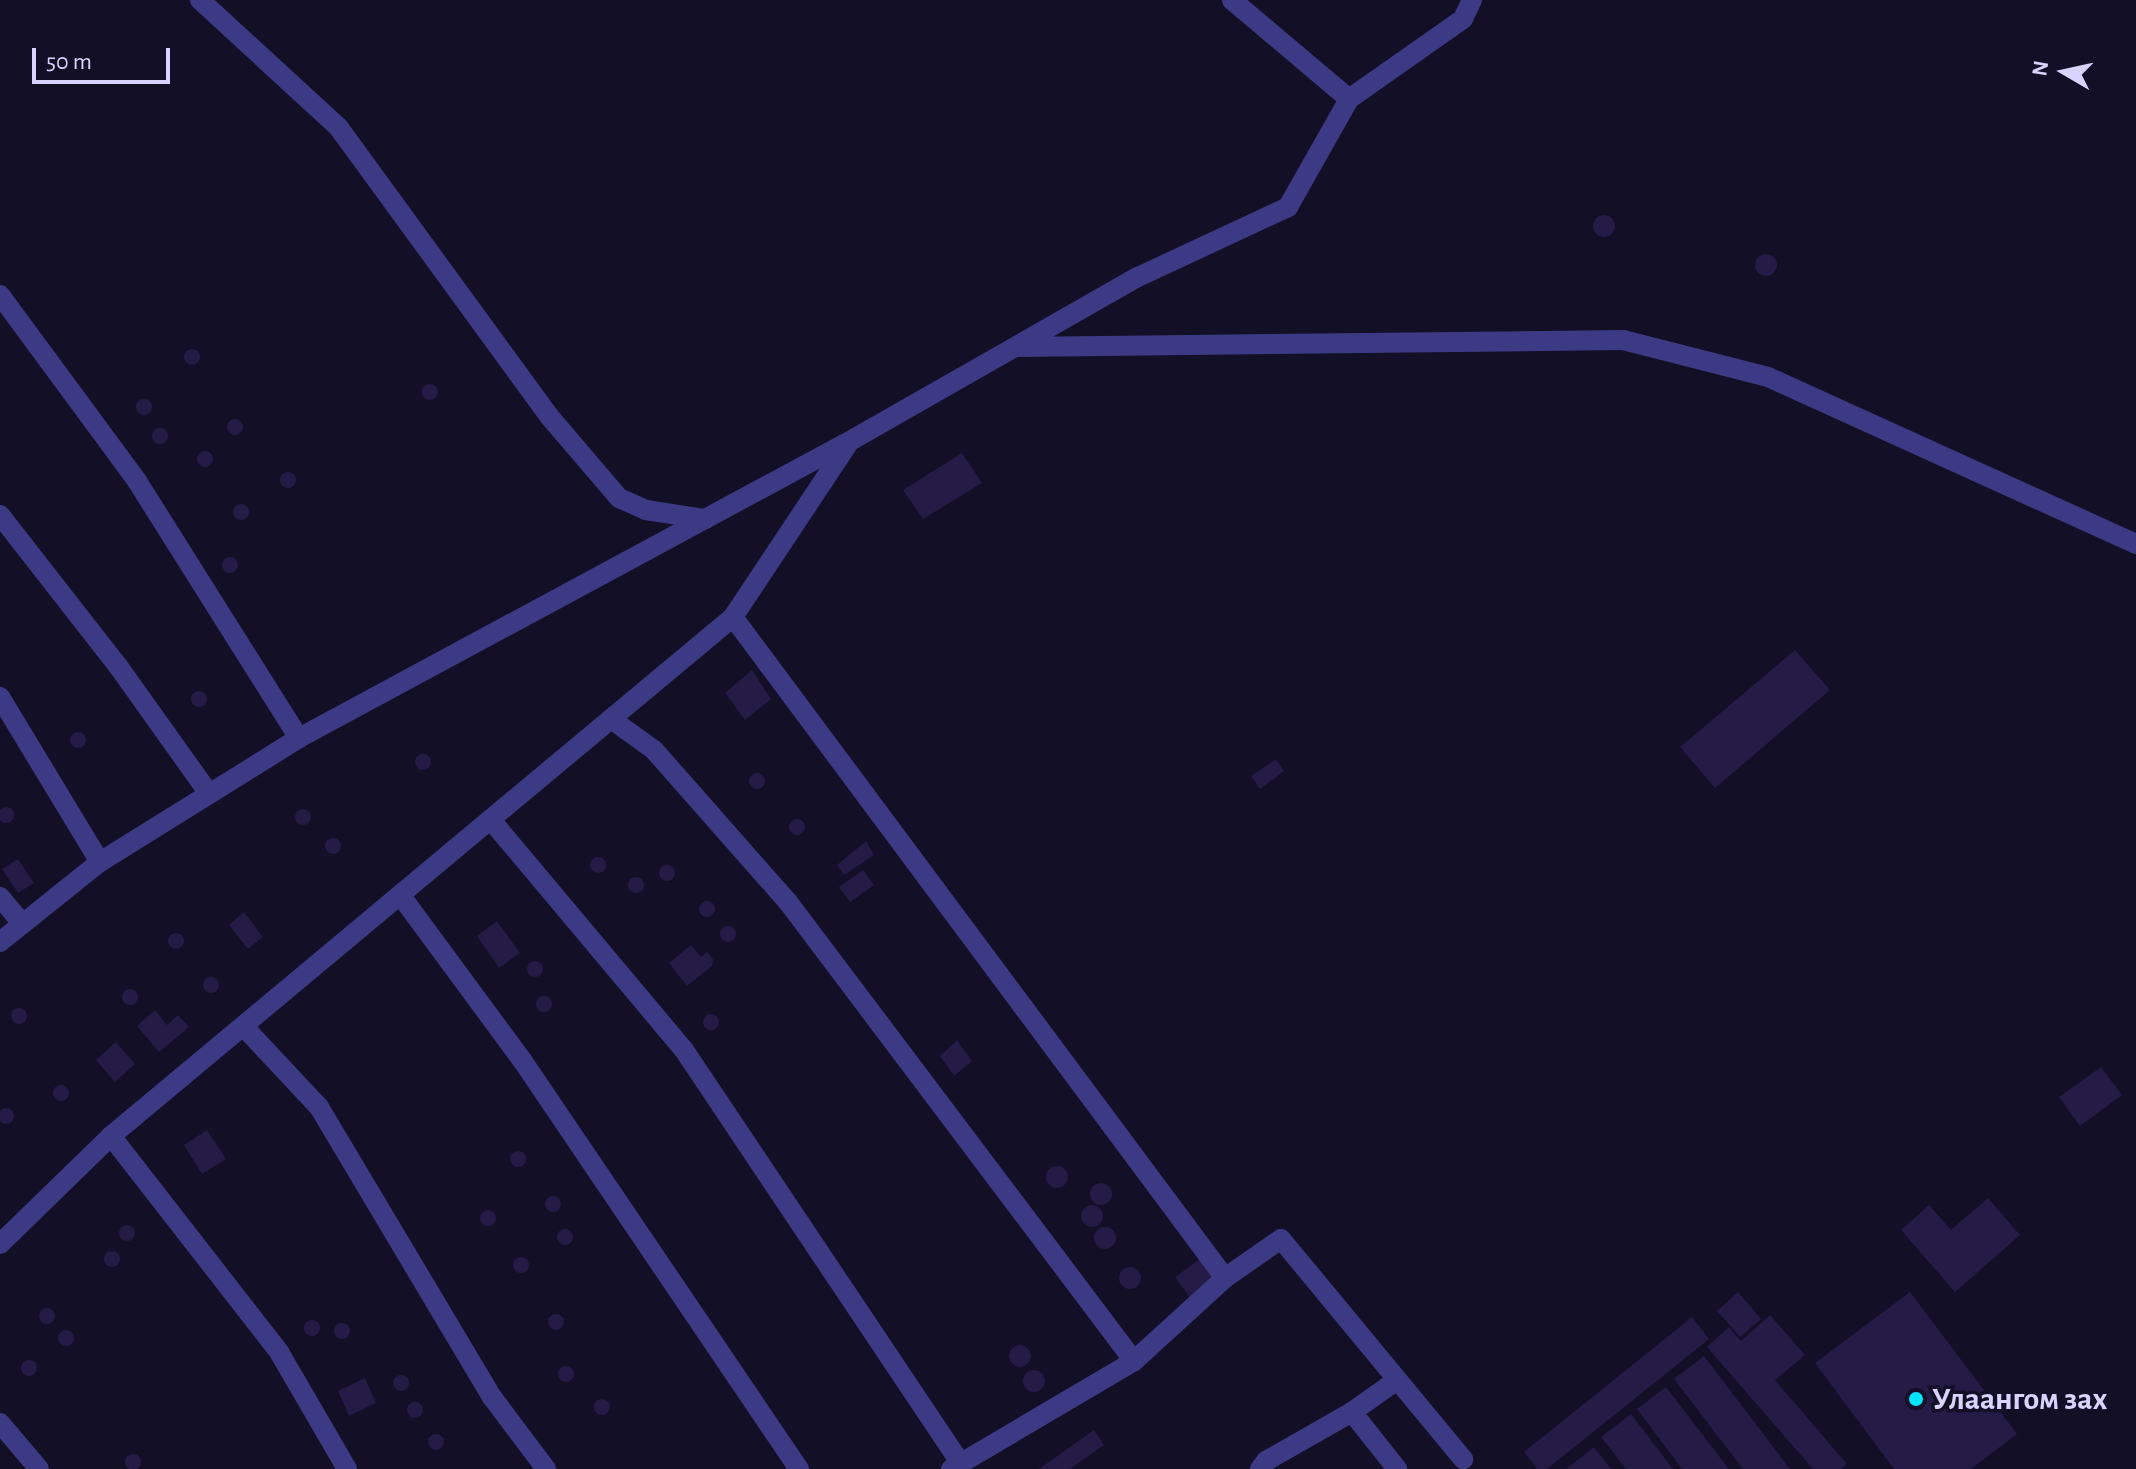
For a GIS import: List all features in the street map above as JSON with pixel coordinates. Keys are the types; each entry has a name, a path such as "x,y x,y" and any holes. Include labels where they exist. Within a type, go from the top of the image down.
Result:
{"street":[{"path":"200,0 339,128 549,416 619,498 646,510 705,519"},
{"path":"1232,0 1349,99"},
{"path":"0,942 100,862 299,738 850,441 1138,277 1288,207 1349,99 1463,19 1472,0"},
{"path":"0,295 137,481 299,738"},
{"path":"1014,347 1623,340 1768,377 2136,544"},
{"path":"0,1244 111,1136 245,1028 733,617 850,441"},
{"path":"0,515 118,666 208,792"},
{"path":"733,617 1225,1278"},
{"path":"0,697 100,862"},
{"path":"611,719 654,750 788,902 1134,1361"},
{"path":"491,820 684,1050 956,1466 1134,1361 1225,1278 1281,1239 1463,1459"},
{"path":"401,896 522,1060 799,1469"},
{"path":"0,897 22,923"},
{"path":"245,1028 319,1107 492,1397 546,1469"},
{"path":"111,1136 279,1352 347,1469"},
{"path":"1260,1469 1266,1461 1352,1412 1397,1380"},
{"path":"1352,1412 1397,1469"},
{"path":"0,1423 39,1469"}],"building":[{"path":"1604,215 1615,226 1604,237 1593,226"},
{"path":"1766,254 1777,265 1766,276 1755,265"},
{"path":"192,349 198,351 198,363 192,365 186,363 184,357 186,351"},
{"path":"430,384 436,386 436,398 430,400 424,398 422,392 424,386"},
{"path":"144,399 150,401 150,413 144,415 138,413 136,407 138,401"},
{"path":"235,419 241,421 241,433 235,435 229,433 227,427 229,421"},
{"path":"160,428 166,430 166,442 160,444 154,442 152,436 154,430"},
{"path":"205,451 211,453 211,465 205,467 199,465 197,459 199,453"},
{"path":"962,453 982,483 923,519 903,490"},
{"path":"288,472 294,474 294,486 288,488 282,486 280,480 282,474"},
{"path":"241,504 247,506 247,518 241,520 235,518 233,512 235,506"},
{"path":"230,557 236,559 236,571 230,573 224,571 222,565 224,559"},
{"path":"1795,650 1830,690 1715,788 1680,747"},
{"path":"752,670 771,699 745,720 725,693"},
{"path":"199,691 205,693 205,705 199,707 193,705 191,699 193,693"},
{"path":"78,732 84,734 84,746 78,748 72,746 70,740 72,734"},
{"path":"423,754 429,756 429,768 423,770 417,768 415,762 417,756"},
{"path":"1276,759 1284,771 1260,789 1251,776"},
{"path":"757,773 763,775 763,787 757,789 751,787 749,781 751,775"},
{"path":"6,807 14,815 6,823 -2,815"},
{"path":"303,809 309,811 309,823 303,825 297,823 295,817 297,811"},
{"path":"797,819 803,821 803,833 797,835 791,833 789,827 791,821"},
{"path":"333,838 339,840 339,852 333,854 327,852 325,846 327,840"},
{"path":"866,841 874,855 844,875 837,865"},
{"path":"598,857 604,859 604,871 598,873 592,871 590,865 592,859"},
{"path":"18,859 34,883 18,893 2,869"},
{"path":"667,865 673,867 673,879 667,881 661,879 659,873 661,867"},
{"path":"863,870 874,885 850,902 839,887"},
{"path":"636,877 642,879 642,891 636,893 630,891 628,885 630,879"},
{"path":"707,901 713,903 713,915 707,917 701,915 699,909 701,903"},
{"path":"244,912 263,937 248,949 229,925"},
{"path":"497,921 520,953 499,968 477,936"},
{"path":"728,926 734,928 734,940 728,942 722,940 720,934 722,928"},
{"path":"176,933 182,935 182,947 176,949 170,947 168,941 170,935"},
{"path":"691,945 701,957 707,952 713,959 712,966 687,986 669,963"},
{"path":"535,961 541,963 541,975 535,977 529,975 527,969 529,963"},
{"path":"211,977 217,979 217,991 211,993 205,991 203,985 205,979"},
{"path":"130,989 136,991 136,1003 130,1005 124,1003 122,997 124,991"},
{"path":"544,996 550,998 550,1010 544,1012 538,1010 536,1004 538,998"},
{"path":"19,1008 25,1010 25,1022 19,1024 13,1022 11,1016 13,1010"},
{"path":"155,1010 167,1025 178,1015 189,1027 159,1052 137,1026"},
{"path":"711,1014 717,1016 717,1028 711,1030 705,1028 703,1022 705,1016"},
{"path":"957,1040 972,1061 954,1076 940,1056"},
{"path":"116,1042 135,1064 115,1082 96,1060"},
{"path":"2101,1067 2122,1095 2080,1126 2059,1097"},
{"path":"61,1085 67,1087 67,1099 61,1101 55,1099 53,1093 55,1087"},
{"path":"6,1108 14,1116 6,1124 -2,1116"},
{"path":"207,1130 226,1159 202,1174 184,1145"},
{"path":"518,1151 524,1153 524,1165 518,1167 512,1165 510,1159 512,1153"},
{"path":"1057,1166 1068,1177 1057,1188 1046,1177"},
{"path":"1101,1183 1112,1194 1101,1205 1090,1194"},
{"path":"553,1196 559,1198 559,1210 553,1212 547,1210 545,1204 547,1198"},
{"path":"1988,1198 2020,1235 1955,1292 1901,1230 1929,1205 1951,1230"},
{"path":"1092,1205 1103,1216 1092,1227 1081,1216"},
{"path":"488,1210 494,1212 494,1224 488,1226 482,1224 480,1218 482,1212"},
{"path":"127,1225 133,1227 133,1239 127,1241 121,1239 119,1233 121,1227"},
{"path":"1105,1227 1116,1238 1105,1249 1094,1238"},
{"path":"565,1229 571,1231 571,1243 565,1245 559,1243 557,1237 559,1231"},
{"path":"112,1251 118,1253 118,1265 112,1267 106,1265 104,1259 106,1253"},
{"path":"521,1257 527,1259 527,1271 521,1273 515,1271 513,1265 515,1259"},
{"path":"1200,1259 1216,1275 1191,1299 1175,1277"},
{"path":"1130,1267 1141,1278 1130,1289 1119,1278"},
{"path":"1738,1292 1761,1319 1740,1337 1717,1311"},
{"name":"Улаангом зах","path":"1910,1292 2017,1434 1971,1469 1894,1469 1815,1363"},
{"path":"47,1308 53,1310 53,1322 47,1324 41,1322 39,1316 41,1310"},
{"path":"556,1314 562,1316 562,1328 556,1330 550,1328 548,1322 550,1316"},
{"path":"1770,1315 1805,1355 1775,1380 1847,1464 1841,1469 1813,1469 1707,1347 1729,1327 1741,1341"},
{"path":"1692,1317 1709,1339 1547,1469 1537,1469 1524,1452"},
{"path":"312,1320 318,1322 318,1334 312,1336 306,1334 304,1328 306,1322"},
{"path":"342,1323 348,1325 348,1337 342,1339 336,1337 334,1331 336,1325"},
{"path":"66,1330 72,1332 72,1344 66,1346 60,1344 58,1338 60,1332"},
{"path":"1020,1345 1031,1356 1020,1367 1009,1356"},
{"path":"1704,1356 1790,1469 1743,1469 1674,1379"},
{"path":"29,1360 35,1362 35,1374 29,1376 23,1374 21,1368 23,1362"},
{"path":"566,1366 572,1368 572,1380 566,1382 560,1380 558,1374 560,1368"},
{"path":"1034,1370 1045,1381 1034,1392 1023,1381"},
{"path":"401,1375 407,1377 407,1389 401,1391 395,1389 393,1383 395,1377"},
{"path":"365,1378 376,1403 349,1416 338,1391"},
{"path":"1666,1387 1729,1469 1682,1469 1637,1409"},
{"path":"602,1399 608,1401 608,1413 602,1415 596,1413 594,1407 596,1401"},
{"path":"415,1402 421,1404 421,1416 415,1418 409,1416 407,1410 409,1404"},
{"path":"1631,1414 1673,1469 1626,1469 1601,1437"},
{"path":"1094,1430 1104,1445 1070,1469 1039,1469"},
{"path":"436,1434 442,1436 442,1448 436,1450 430,1448 428,1442 430,1436"},
{"path":"1594,1447 1611,1469 1566,1469"},
{"path":"133,1454 139,1456 139,1468 133,1470 127,1468 125,1462 127,1456"}],"place":[{"name":"Улаангом зах","path":"1916,1399"}]}
